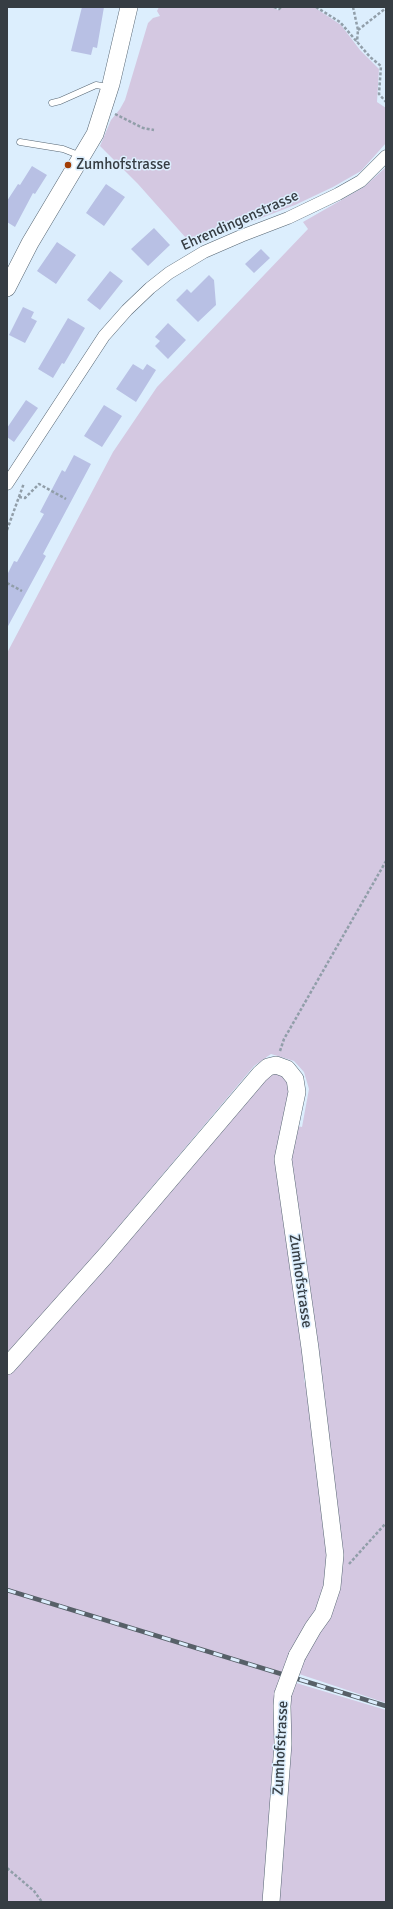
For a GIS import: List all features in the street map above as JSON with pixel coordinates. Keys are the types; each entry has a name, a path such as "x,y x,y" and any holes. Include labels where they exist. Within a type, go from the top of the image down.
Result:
{"street":[{"path":"7,288 30,243 95,134 110,87 129,7"},
{"name":"Ehrendingenstrasse","path":"7,484 104,336 126,310 150,288 168,273 198,256 241,236 288,218 338,194 361,181 386,156"},
{"path":"7,1366 106,1255 260,1074 268,1067 276,1065"},
{"name":"Zumhofstrasse","path":"272,1902 283,1744 283,1694 297,1656 312,1628 322,1614 332,1587 335,1555 310,1348 283,1159 296,1092 295,1079 288,1069 276,1065"}],"lane":[{"path":"52,103 60,101 96,84 110,87"},
{"path":"20,142 63,149 82,157"}],"path":[{"path":"274,7 278,9 281,7"},
{"path":"316,7 340,22 370,57 381,66 379,94 386,102"},
{"path":"353,7 358,30 357,42"},
{"path":"358,30 386,8"},
{"path":"104,109 143,128 154,130"},
{"path":"7,530 25,479"},
{"path":"18,497 25,498 39,484 66,499"},
{"path":"7,583 22,591"},
{"path":"276,1065 284,1039 386,861"},
{"path":"334,1573 347,1565 386,1523"},
{"path":"7,1868 34,1891 42,1902"}],"shaded area":[{"path":"159,7 271,7 278,10 283,7 314,7 341,25 360,50 379,69 377,102 386,108 386,143 361,171 333,187 295,205 225,232 194,247 138,184 100,146 111,120 125,100 148,23 153,18 160,16 157,11"},
{"path":"386,167 386,1703 296,1673 331,1594 290,1180 293,1125 302,1127 309,1089 304,1072 294,1061 271,1054 254,1066 7,1359 7,653 113,452 157,387 308,229 303,222 364,187"},
{"path":"278,1069 291,1087 279,1156 304,1358 304,1380 312,1406 327,1516 326,1579 316,1610 289,1660 267,1902 7,1902 7,1373 261,1076"},
{"path":"293,1682 386,1710 386,1902 276,1902 287,1720"}],"building":[{"path":"82,7 104,7 97,48 93,47 91,55 71,51"},
{"path":"32,166 47,175 35,194 33,193 15,227 7,222 7,201 18,184 20,185"},
{"path":"106,184 125,197 104,226 86,213"},
{"path":"154,228 170,245 148,266 131,249"},
{"path":"57,242 76,255 56,284 37,271"},
{"path":"261,249 270,258 254,273 245,264"},
{"path":"110,271 123,281 100,310 87,300"},
{"path":"209,275 214,280 216,305 198,322 176,300 187,289 191,293"},
{"path":"23,307 34,312 31,318 37,321 25,343 9,335"},
{"path":"68,318 85,328 64,364 62,363 53,378 38,369"},
{"path":"168,323 186,340 168,359 155,346 160,341 155,337"},
{"path":"133,364 143,370 147,364 156,370 136,402 116,389"},
{"path":"26,400 38,408 14,442 7,437 7,428"},
{"path":"104,405 122,416 102,447 84,436"},
{"path":"74,455 91,464 43,554 46,556 7,628 7,575 14,561 17,562 44,514 40,512 62,470 65,472"}],"railway":[{"path":"7,1590 386,1706"}],"place":[{"name":"Zumhofstrasse","path":"68,165"}]}
